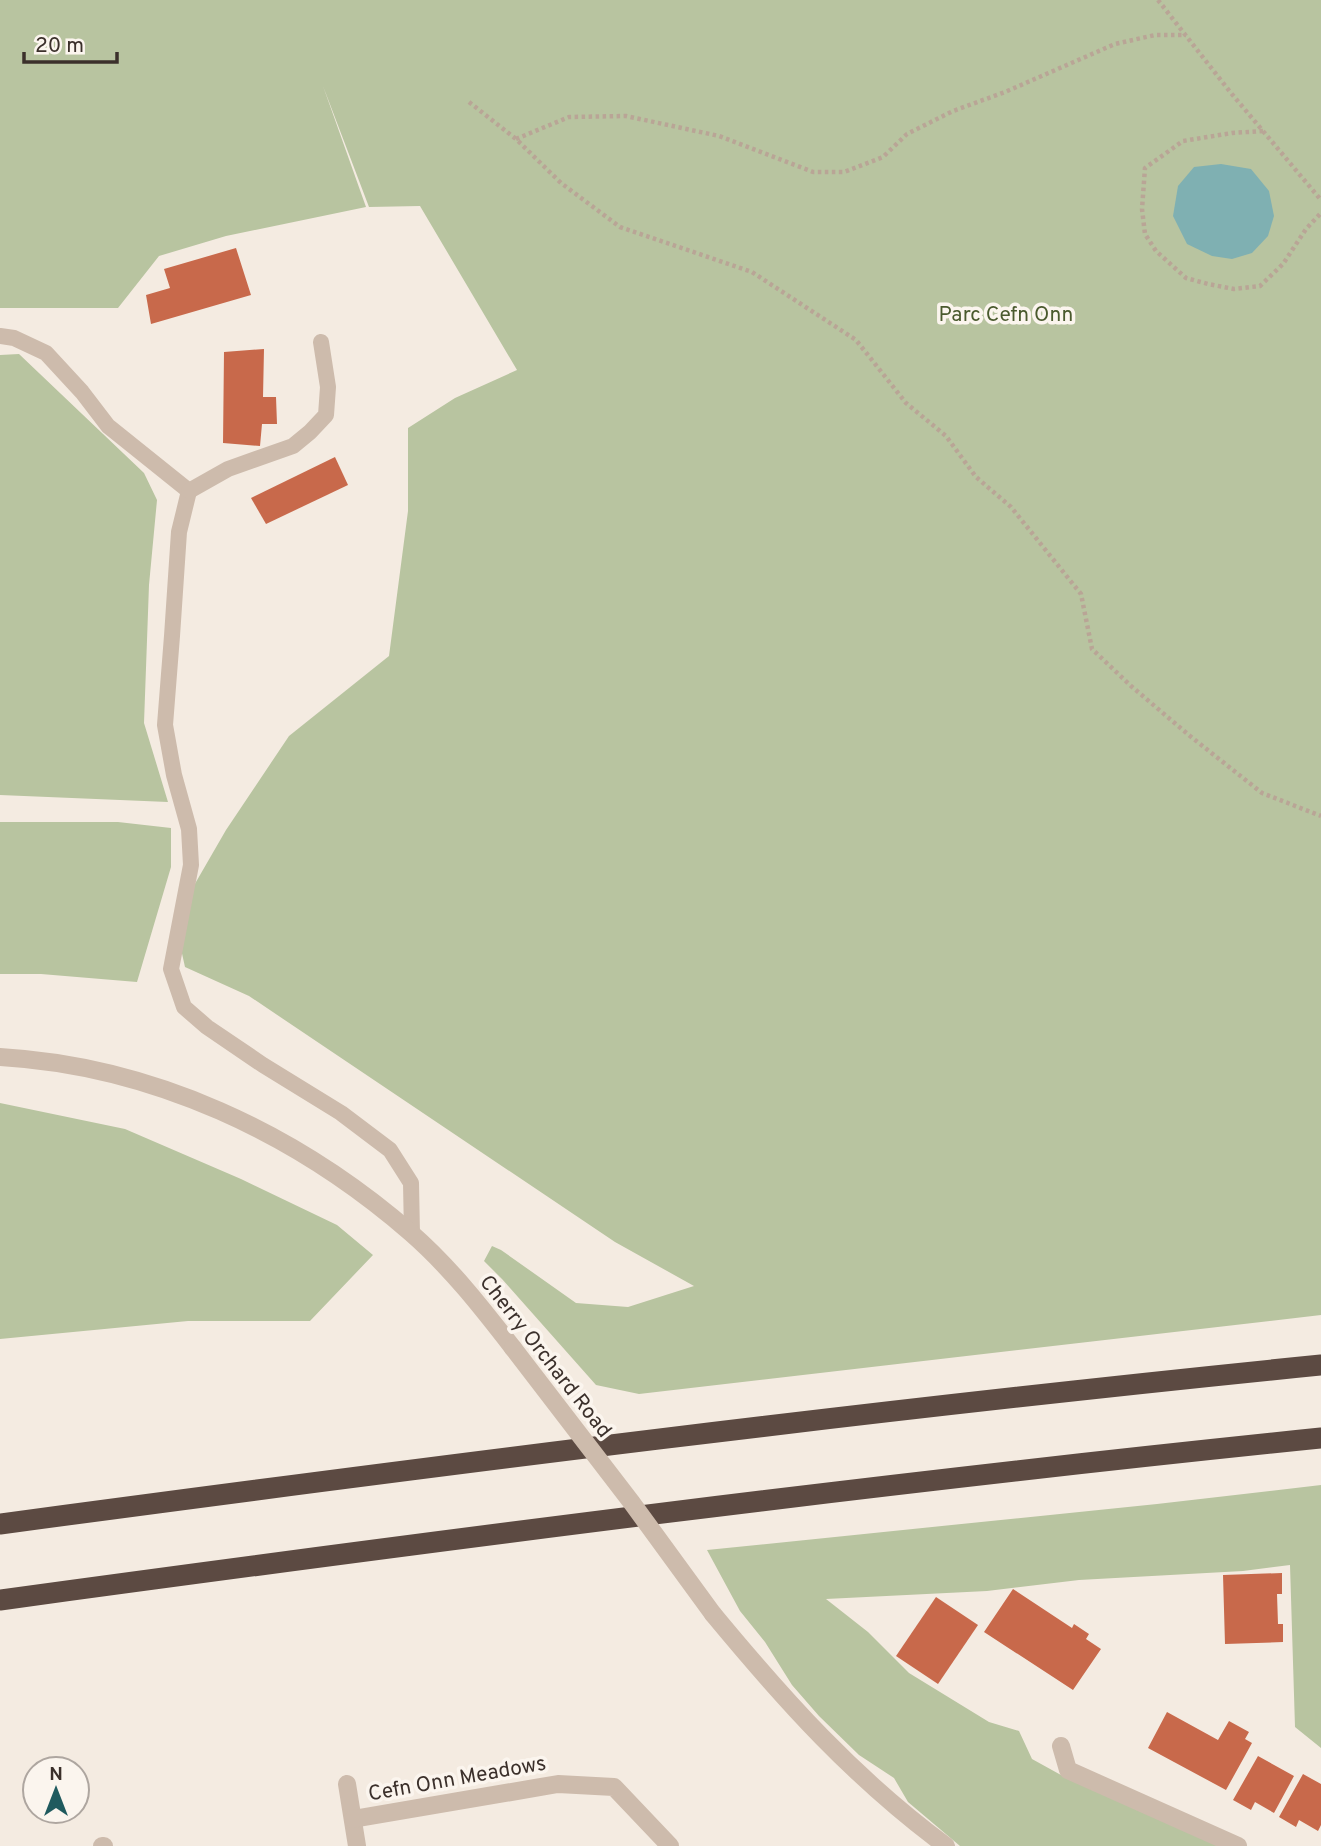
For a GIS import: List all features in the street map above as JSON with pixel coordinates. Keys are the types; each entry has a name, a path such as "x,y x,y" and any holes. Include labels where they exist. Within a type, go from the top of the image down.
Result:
{"highway":[{"path":"0,1524 519,1455 1059,1392 1321,1365"},
{"path":"0,1600 363,1550 731,1504 1321,1438"}],"street":[{"name":"Cherry Orchard Road","path":"0,1057 79,1067 175,1093 223,1112 276,1137 314,1160 412,1234 460,1283 513,1348 713,1614 772,1685 833,1750 946,1846"},
{"path":"1061,1746 1068,1770 1238,1846"},
{"name":"Cefn Onn Meadows","path":"347,1784 357,1846"},
{"name":"Cefn Onn Meadows","path":"353,1819 558,1784 614,1787 670,1846"}],"lane":[{"path":"0,336 14,338 46,353 82,392 108,426 189,491"},
{"path":"321,342 328,387 326,415 293,446 228,469 189,491 178,532 165,725 174,775 189,829 191,865 172,969 184,1007 207,1027 341,1113 390,1150 411,1183 412,1234"}],"path":[{"path":"1158,0 1321,200"},
{"path":"516,139 569,117 626,116 719,136 813,172 844,172 883,157 907,134 953,111 1005,92 1115,44 1156,35 1186,36"},
{"path":"469,102 516,139 561,183 620,227 752,272 856,340 906,403 946,436 976,477 1011,507 1081,594 1092,649 1171,719 1262,793 1321,816"},
{"path":"1264,131 1183,141 1145,168 1142,209 1144,234 1156,251 1186,278 1234,289 1260,286 1283,264 1321,212"}],"green space":[{"name":"Parc Cefn Onn","path":"0,0 1321,0 1321,1315 639,1394 596,1385 484,1261 492,1246 576,1303 628,1307 694,1286 615,1242 249,996 185,967 179,940 185,901 226,830 289,736 389,656 408,511 408,428 455,398 517,370 420,206 369,207 323,86 366,207 226,236 159,256 118,308 0,308"},
{"path":"19,354 144,473 157,500 149,585 144,723 168,802 0,795 0,355"},
{"path":"0,822 118,822 171,828 171,867 137,982 41,974 0,974"},
{"path":"0,1103 125,1129 241,1179 337,1225 373,1255 310,1321 188,1321 0,1339"},
{"path":"1321,1485 1321,1748 1295,1727 1290,1565 1243,1571 1079,1580 987,1591 826,1599 868,1632 909,1673 989,1722 1019,1731 1032,1759 1070,1780 1224,1846 960,1846 908,1802 894,1778 859,1755 792,1685 765,1642 740,1611 707,1550 1157,1504"}],"water":[{"path":"1221,164 1251,169 1269,191 1274,216 1268,236 1252,253 1232,259 1212,256 1187,244 1173,216 1178,186 1194,167"}],"building":[{"path":"236,248 251,295 151,324 146,295 170,288 164,269"},
{"path":"264,349 263,397 276,397 277,424 262,424 260,446 223,443 224,352"},
{"path":"335,457 348,485 266,524 251,498"},
{"path":"1282,1573 1282,1594 1277,1594 1278,1624 1283,1624 1283,1642 1225,1644 1223,1575"},
{"path":"1013,1589 1072,1628 1074,1624 1089,1634 1086,1639 1101,1649 1073,1690 984,1632"},
{"path":"936,1597 978,1625 938,1684 896,1656"},
{"path":"1167,1712 1218,1740 1229,1721 1249,1732 1245,1739 1252,1743 1226,1790 1148,1748"},
{"path":"1258,1756 1294,1776 1274,1813 1255,1802 1251,1810 1233,1800"},
{"path":"1303,1774 1321,1784 1321,1825 1318,1831 1299,1820 1296,1827 1279,1817"}]}
